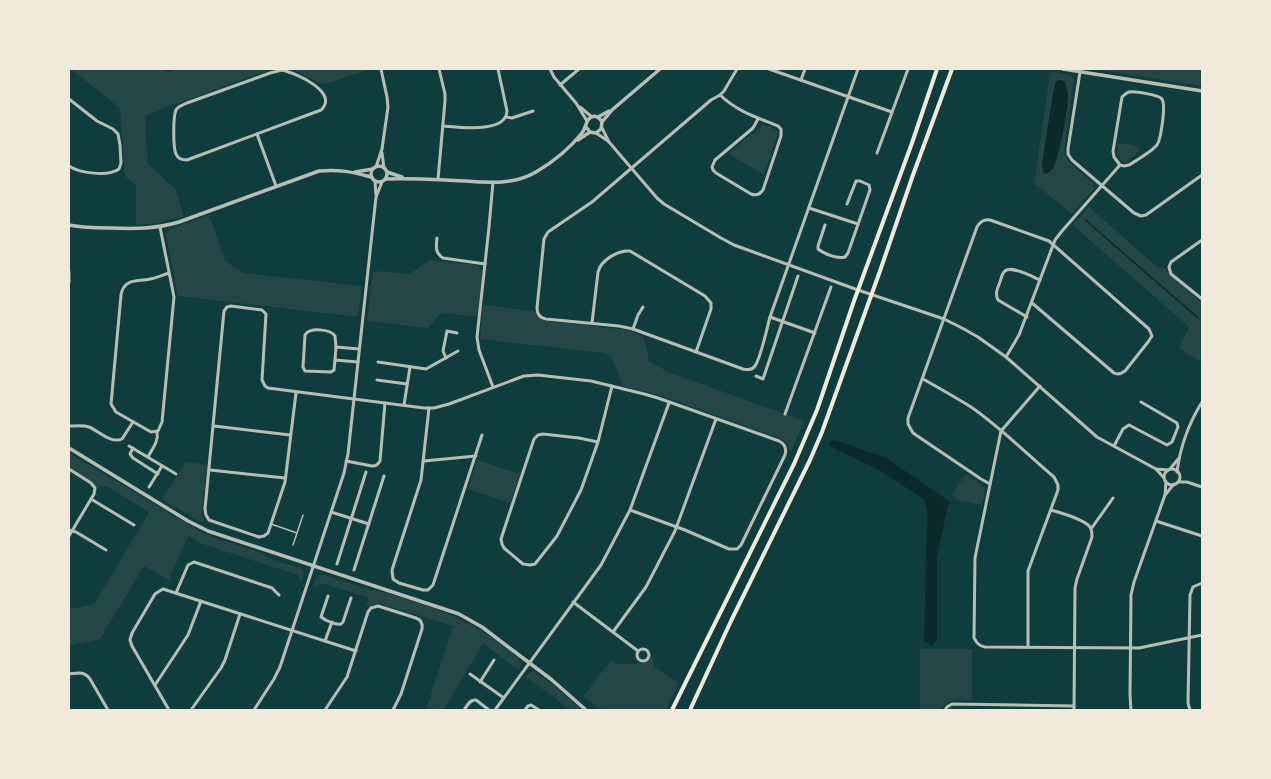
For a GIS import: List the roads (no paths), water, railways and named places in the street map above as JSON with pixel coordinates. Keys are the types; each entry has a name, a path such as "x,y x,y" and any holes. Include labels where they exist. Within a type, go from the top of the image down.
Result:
{"main road":[{"path":"672,710 797,457 817,410 858,290 892,200 936,69"},
{"path":"690,710 824,426 952,69"}],"street":[{"path":"371,177 371,173 375,168 382,149 388,107 381,69"},
{"path":"438,180 445,97 440,69"},
{"path":"443,126 482,128 502,121 506,117 507,111 498,69"},
{"path":"550,69 560,85 576,103 592,117"},
{"path":"560,85 578,69"},
{"path":"602,122 612,110 660,69"},
{"path":"737,69 728,86 720,95 711,100 592,202 550,229 544,239 537,308 538,314 546,319 619,326 633,329 743,369 751,369 755,366 762,348 770,317 858,69"},
{"path":"769,69 892,112"},
{"path":"801,80 805,69"},
{"path":"877,153 908,69"},
{"path":"1063,69 1202,91"},
{"path":"280,70 290,72 314,84 322,91 326,102 321,110 257,134 184,160 177,156 175,152 174,115 180,106 280,70"},
{"path":"1080,72 1068,152 1072,160 1102,186 1138,216 1143,216 1148,214 1202,175"},
{"path":"1132,92 1158,96 1163,101 1164,108 1160,136 1157,145 1129,165 1120,165 1114,157 1113,151 1122,97 1126,93 1132,92"},
{"path":"720,95 738,110 778,126 781,129 782,134 762,190 759,194 755,195 715,172 712,164 753,128 758,119"},
{"path":"69,99 97,121 116,132 119,137 121,163 118,169 109,173 79,171 69,166"},
{"path":"573,143 586,127 587,121 576,103"},
{"path":"587,121 592,117 598,117 612,110"},
{"path":"506,117 512,118 533,111"},
{"path":"598,117 602,122 602,128 609,142 657,198 677,212 728,242 871,295 944,319 978,337 1006,357 1094,434 1156,469 1169,484 1174,484"},
{"path":"586,127 590,132 596,133 609,142"},
{"path":"596,133 602,128"},
{"path":"376,197 382,182 386,179 405,178 493,182 515,180 534,173 590,132"},
{"path":"257,134 276,186"},
{"path":"382,149 384,168 387,172 405,178"},
{"path":"1006,357 1019,335 1027,317 1053,244 1062,231 1120,165"},
{"path":"354,172 380,166 384,168"},
{"path":"69,225 79,227 136,229 160,227 179,222 276,186 319,172 334,170 354,172 371,177 375,181 382,182"},
{"path":"386,179 387,172"},
{"path":"254,710 278,674 344,473 354,399 376,197 375,181"},
{"path":"825,225 818,249 841,258 846,256 870,190 869,184 860,181 856,182 847,204"},
{"path":"493,182 477,335 480,354 493,388"},
{"path":"809,208 858,224"},
{"path":"990,484 913,433 908,424 908,418 976,227 982,221 987,220 996,222 1049,241 1149,329 1152,334 1151,339 1125,371 1119,374 1114,373 1032,303"},
{"path":"148,457 158,436 157,432 162,422 174,297 160,227"},
{"path":"437,238 436,250 443,258 485,264"},
{"path":"1202,240 1171,262 1169,267 1171,274 1202,299"},
{"path":"592,323 598,272 600,267 604,262 619,252 630,251 705,296 709,300 712,309 696,352"},
{"path":"1027,317 998,300 996,295 997,289 1004,272 1008,269 1040,280"},
{"path":"69,272 69,282"},
{"path":"157,432 153,433 148,431 116,412 112,407 111,401 122,289 130,282 152,279 169,272"},
{"path":"756,376 763,379 798,276"},
{"path":"785,414 831,287"},
{"path":"296,392 285,478 268,533 259,537 209,520 205,509 210,470 224,311 229,306 262,310 265,312 267,318 263,382 268,388 429,408 444,406 524,376 538,375 591,381 658,398 779,441 786,446 785,454 741,544 737,549 729,550 677,527 630,510"},
{"path":"633,329 638,315 643,307"},
{"path":"770,317 814,333"},
{"path":"326,331 333,333 335,336 336,346 334,370 331,372 306,371 303,367 305,335 308,332 326,331"},
{"path":"446,358 444,351 447,331 457,333"},
{"path":"336,346 359,349"},
{"path":"378,362 426,369 458,351"},
{"path":"335,360 358,362"},
{"path":"404,405 410,367"},
{"path":"923,379 970,407 1001,431 1054,477 1058,485 1058,490 1028,571 1028,647"},
{"path":"377,380 407,384"},
{"path":"598,442 579,438 543,434 538,435 534,439 501,539 504,548 523,564 530,566 534,564 556,536 581,490 598,442 612,386"},
{"path":"1040,386 1001,431 975,558 974,638 977,643 985,647 1130,648 1146,647 1202,635"},
{"path":"495,710 601,565 630,510 669,402"},
{"path":"1114,446 1123,429 1130,424 1167,445 1172,442 1178,427 1177,423 1141,402"},
{"path":"1202,402 1193,416 1179,458 1177,472 1179,476 1187,482 1202,487"},
{"path":"346,461 372,466 376,466 378,464 380,460 385,403"},
{"path":"429,408 420,486 392,573 397,582 426,590 432,587 482,435"},
{"path":"613,632 646,587 677,527 716,419"},
{"path":"69,426 89,427 108,437 120,440 124,437 133,422"},
{"path":"214,426 290,435"},
{"path":"129,446 176,474"},
{"path":"69,448 202,528 220,536 459,614 482,627 530,663 586,710"},
{"path":"133,448 130,454 133,458 158,474"},
{"path":"424,461 476,456"},
{"path":"1165,495 1165,474 1179,458"},
{"path":"149,487 162,466"},
{"path":"69,469 94,485 95,488 94,494 70,531 69,536"},
{"path":"1156,469 1174,470 1177,472"},
{"path":"210,470 285,478"},
{"path":"337,564 366,472"},
{"path":"354,570 384,476"},
{"path":"1178,482 1179,476"},
{"path":"1131,710 1131,595 1134,582 1165,495 1174,484 1178,482 1187,482"},
{"path":"1091,529 1113,498"},
{"path":"91,499 134,525"},
{"path":"1051,510 1083,522 1091,529 1092,537 1075,588 1076,648 1074,710"},
{"path":"331,512 369,524"},
{"path":"1156,520 1202,536"},
{"path":"70,531 76,532 106,550"},
{"path":"176,593 188,565 194,562 272,588 279,595"},
{"path":"1190,710 1188,703 1190,590 1196,585 1202,583"},
{"path":"169,710 132,646 131,637 158,592 163,589 356,652"},
{"path":"328,596 321,616 323,619 339,625 343,623 351,598"},
{"path":"155,685 188,635 201,601"},
{"path":"574,602 638,651"},
{"path":"325,710 347,677 368,612 373,607 380,606 416,618 422,623 422,629 401,694 393,710"},
{"path":"191,710 221,668 240,614"},
{"path":"325,641 332,622"},
{"path":"644,649 648,651 650,654 649,659 645,661 640,660 637,655 638,651 644,649"},
{"path":"480,682 494,660"},
{"path":"69,674 80,672 87,675 108,710"},
{"path":"470,674 504,698"},
{"path":"464,710 471,701 476,700 489,710"},
{"path":"946,710 947,707 952,704 1074,706"},
{"path":"525,710 527,706 531,705 539,710"}],"lane":[{"path":"293,545 303,515"},
{"path":"272,524 297,533"}],"waterway":[{"path":"1086,220 1198,318"}]}
